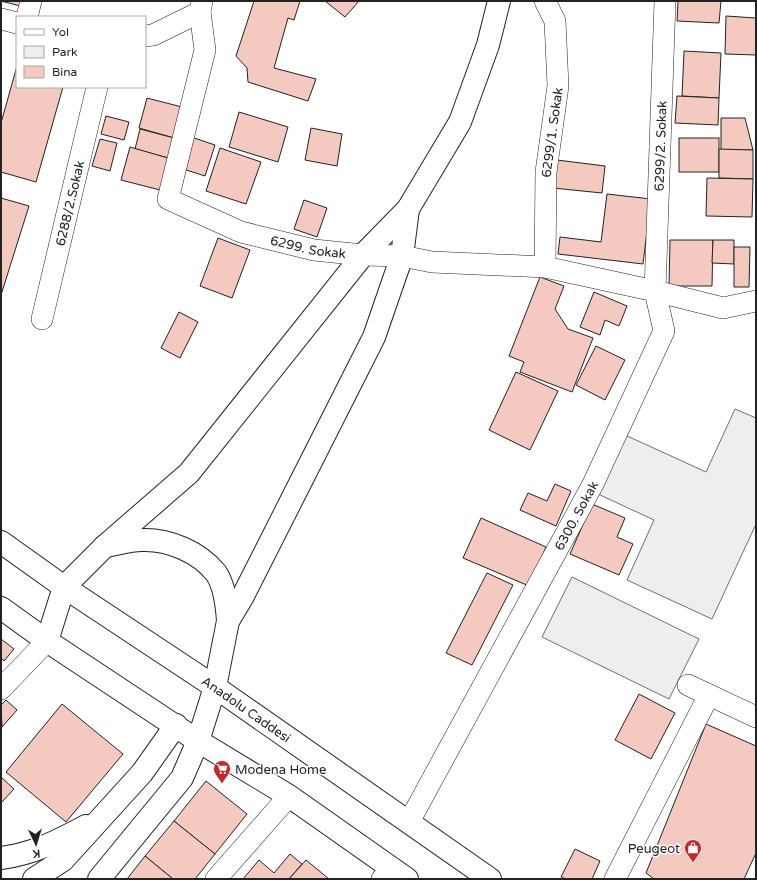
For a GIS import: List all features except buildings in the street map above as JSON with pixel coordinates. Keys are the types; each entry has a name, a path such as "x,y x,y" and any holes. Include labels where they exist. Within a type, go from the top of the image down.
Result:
{"main road":[{"path":"47,641 64,587 105,546 188,472 362,255 408,210 460,122 488,45 499,1"},
{"path":"228,621 243,596 374,337 402,256 408,210"},
{"path":"99,879 182,778 198,741 215,687 228,621 224,593 216,574 192,552 166,542 142,540 105,546"},
{"name":"Anadolu Caddesi","path":"1,542 64,587 215,687 490,879"},
{"path":"1,608 47,641 198,741 289,796 394,875"},
{"path":"34,879 63,860 142,773 176,725"},
{"path":"1,858 20,855 52,845 101,818"}],"street":[{"path":"27,16 31,1"},
{"name":"6299/1. Sokak","path":"545,267 546,172 558,86 555,21 546,1"},
{"name":"6299/2. Sokak","path":"655,291 664,1"},
{"path":"146,36 153,35 201,7"},
{"name":"6299. Sokak","path":"201,7 205,50 168,198 241,232 314,250 362,255 402,256 432,262 545,267 655,291"},
{"name":"6288/2.Sokak","path":"42,319 97,88"},
{"path":"655,291 722,308 751,306"},
{"name":"6300. Sokak","path":"409,822 593,484 661,338 664,331 655,291"},
{"path":"1,689 47,641"},
{"path":"688,685 756,718"},
{"path":"615,879 709,695"},
{"path":"216,879 289,796"}],"green space":[{"path":"735,409 756,418 756,524 712,619 627,580 654,520 598,494 625,435 706,472"},
{"path":"572,577 699,639 669,699 542,637"}],"place":[{"name":"Modena Home","path":"222,784"},
{"name":"Peugeot","path":"693,863"}]}
